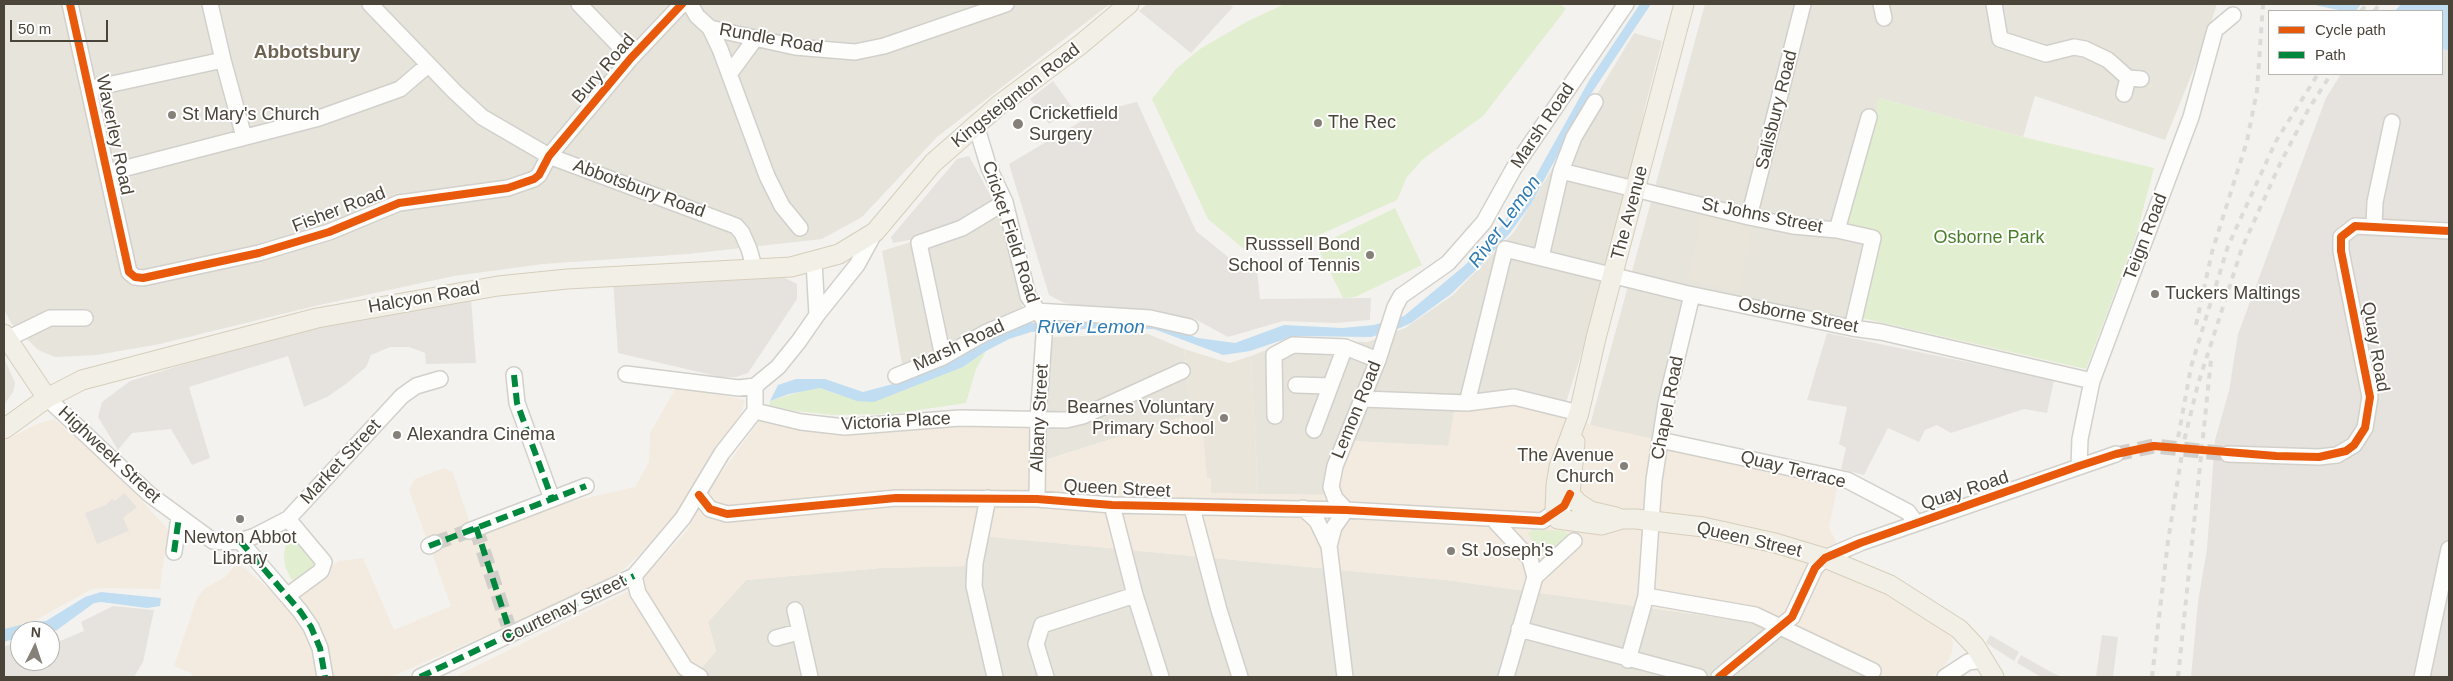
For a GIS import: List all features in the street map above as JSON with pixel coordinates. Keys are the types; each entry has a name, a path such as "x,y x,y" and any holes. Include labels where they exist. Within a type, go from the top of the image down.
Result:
{"main road":[{"name":"Kingsteignton Road","path":"814,262 839,254 875,232 933,162 999,105 1080,45 1128,4"},
{"name":"The Avenue","path":"1552,517 1559,467 1578,418 1684,4"},
{"name":"Halcyon Road","path":"4,429 47,398 82,380 317,318 369,307 498,286 567,279 755,270 814,262"},
{"name":"Highweek Street","path":"6,337 47,398"},
{"name":"The Avenue","path":"1570,494 1578,418"},
{"path":"1570,494 1578,503 1590,510 1622,519"},
{"name":"Queen Street","path":"1552,517 1602,525 1622,519 1703,527 1775,543 1825,558 1890,585 1959,629 1984,660 1994,677"}],"street":[{"name":"Waverley Road","path":"70,4 129,272"},
{"path":"210,4 244,137"},
{"name":"Abbotsbury Road","path":"370,4 428,65 482,117 549,156 736,226 750,249 755,270"},
{"path":"580,4 632,58"},
{"name":"Bury Road","path":"549,156 632,58 682,4"},
{"path":"690,4 697,16 710,28 730,73 767,176 782,206 800,228"},
{"name":"Rundle Road","path":"710,28 794,47 856,52 884,46 1005,4"},
{"name":"Marsh Road","path":"1393,311 1401,296 1448,263 1484,222 1514,168 1626,4"},
{"name":"Salisbury Road","path":"1749,216 1803,4"},
{"path":"1994,4 1995,43 2046,54 2074,47 2085,49 2108,60 2135,78 2124,94"},
{"name":"Teign Road","path":"2079,466 2081,431 2092,382 2191,117 2215,30 2233,15"},
{"path":"730,73 755,38"},
{"path":"89,89 223,60"},
{"path":"107,173 318,118 363,103 400,89 428,65"},
{"path":"1541,257 1561,171 1574,137 1595,102"},
{"path":"1837,230 1868,117"},
{"path":"2374,226 2375,202 2392,122"},
{"name":"Cricket Field Road","path":"976,125 989,168 1005,202 1028,296 1042,323"},
{"name":"Fisher Road","path":"129,272 135,277 143,278 168,274 259,253 330,232 399,203 508,188 534,179 539,175 549,156"},
{"name":"St Johns Street","path":"1561,171 1793,226 1837,230 1874,238 1852,328"},
{"path":"943,357 919,243 962,228 1005,202"},
{"name":"Quay Road","path":"2228,454 2319,457 2337,454 2354,446 2364,428 2370,397 2339,241 2343,233 2355,226 2449,231"},
{"path":"626,374 739,388 755,386 778,367 857,265 875,232"},
{"name":"Osborne Street","path":"1467,403 1504,250 1541,257 1692,295 1852,328 1881,332 2092,382"},
{"path":"814,262 817,315"},
{"name":"Chapel Road","path":"1628,660 1646,596 1654,480 1666,403 1692,295"},
{"name":"Lemon Road","path":"1346,510 1335,498 1331,488 1335,466 1378,360 1393,311"},
{"path":"6,337 50,318 85,318"},
{"name":"Marsh Road","path":"896,376 943,357 985,333 1042,323 1150,318 1190,327"},
{"name":"Albany Street","path":"1037,498 1042,323"},
{"name":"Lemon Road","path":"1275,416 1274,356 1293,345 1345,347 1378,360"},
{"path":"1314,430 1345,347"},
{"name":"Victoria Place","path":"755,411 801,422 845,427 960,418 1066,420 1083,416 1182,371"},
{"path":"514,375 517,403 552,499"},
{"name":"Market Street","path":"240,541 255,536 288,519 402,396 416,386 440,380"},
{"path":"1296,385 1330,386"},
{"path":"755,386 755,411"},
{"path":"1363,399 1467,403 1514,397 1578,418"},
{"name":"Highweek Street","path":"47,398 149,494 179,517 212,540 240,541"},
{"name":"Courtenay Street","path":"420,677 510,630 634,576 683,518 699,495 722,453 755,411"},
{"name":"Quay Terrace","path":"1660,440 1847,480 1908,512 1916,523"},
{"name":"Quay Road","path":"1825,558 1860,543 2116,454"},
{"path":"474,529 586,486"},
{"path":"1552,517 1564,506 1570,494"},
{"name":"Queen Street","path":"699,495 710,509 727,514 896,498 1037,498 1112,505 1192,508 1303,508 1494,520 1552,517"},
{"path":"988,498 975,563 974,586 996,677"},
{"path":"1112,505 1135,595 1161,677"},
{"path":"1192,508 1219,610 1240,677"},
{"path":"1303,508 1317,521 1329,546 1345,677"},
{"path":"1329,546 1339,518 1346,510"},
{"path":"174,552 179,517"},
{"path":"287,596 321,571 324,562 288,519"},
{"path":"1494,520 1530,559 1535,577"},
{"path":"240,541 300,610 317,638 325,677"},
{"path":"1506,677 1535,577 1574,541"},
{"path":"2422,677 2449,549"},
{"path":"1719,677 1792,616 1815,568 1825,558"},
{"path":"634,576 638,593 685,668 700,677"},
{"path":"1046,677 1036,644 1042,625 1135,595"},
{"path":"1646,596 1755,615 1873,671"},
{"path":"795,610 798,632 810,677"},
{"path":"1519,630 1698,677"},
{"path":"776,638 798,632"},
{"path":"1944,677 1968,662 1984,660"}],"shaded area":[{"path":"4,4 1110,4 937,137 862,217 822,239 688,254 543,264 454,276 315,306 160,344 97,355 55,357 38,350 11,323 4,309"},
{"path":"1147,4 1229,4 1233,7 1191,53 1139,11"},
{"path":"1705,4 2217,4 2204,44 2165,140 2035,96 2023,137 1879,98 1879,236 1862,318 1822,322 1684,293 1651,440 1590,425"},
{"path":"1634,33 1662,41 1645,107 1619,233 1565,406 1448,446 1350,441 1323,495 1258,494 1251,356 1291,340 1368,342 1405,328 1453,295 1514,232"},
{"path":"2443,49 2449,51 2449,677 2191,677 2198,602 2207,549 2215,440 2229,391 2238,334 2326,98 2340,75 2443,75"},
{"path":"1053,81 1072,107 1049,124 1030,99"},
{"path":"1137,102 1196,231 1228,257 1257,271 1260,299 1371,298 1370,320 1335,323 1283,321 1228,337 1195,319 1084,307 1064,303 1049,295 1009,164 1090,116 1108,109"},
{"path":"969,156 994,202 971,217 915,239 893,243 891,237 957,159"},
{"path":"998,204 1023,309 937,352 902,364 882,251 949,230"},
{"path":"1702,215 1753,223 1739,292 1688,280"},
{"path":"781,276 797,284 797,299 748,373 736,377 720,377 618,353 613,281"},
{"path":"471,299 476,363 426,364 425,353 409,347 390,347 371,355 366,367 346,384 327,397 304,407 288,356 189,387 210,458 192,465 171,429 132,433 118,450 98,417 102,402 130,381 243,346 308,329"},
{"path":"1827,333 2054,380 2047,413 2024,409 1951,433 1937,425 1925,430 1919,442 1888,428 1864,475 1841,469 1846,448 1839,444 1847,407 1807,400"},
{"path":"1148,334 1184,349 1191,414 1045,460 1052,337"},
{"name":"Bearnes Voluntary Primary School","path":"1184,349 1229,363 1251,356 1258,494 1211,493 1211,478 1207,478 1202,422 1193,424 1191,414"},
{"path":"4,358 15,383 13,392 4,405"},
{"path":"677,386 745,400 741,414 689,495 661,533 623,570 580,594 391,677 194,677 191,673 174,666 197,598 204,589 225,577 238,562 283,601 339,561 363,558 394,630 451,606 409,490 415,479 444,468 453,473 472,530 552,506 635,487 649,462 650,433"},
{"path":"1456,399 1565,406 1590,425 1839,479 1829,527 1837,544 1822,548 1806,562 1902,601 1950,633 1953,642 1952,653 1943,669 1929,677 1865,677 1752,622 1446,580 972,535 964,566 880,568 746,580 708,622 716,651 694,677 454,677 633,589 687,531 700,502 762,417 957,426 1047,427 1046,460 1191,414 1193,424 1202,422 1207,477 1211,478 1212,493 1323,495 1350,441 1448,446"},
{"path":"54,419 101,457 168,529 160,589 92,589 34,621 10,621 10,628 4,629 4,441 37,424"},
{"path":"124,493 137,507 123,518 129,531 97,544 85,513 106,505 112,499 115,501"},
{"path":"972,535 1446,580 1752,622 1865,677 694,677 716,651 708,622 746,580 880,568 964,566"},
{"path":"113,606 154,610 143,662 134,677 4,677 4,646 10,645 10,671 60,671 60,641 84,631 81,622"},
{"path":"1990,635 2019,652 2014,661 1986,643"},
{"path":"2102,635 2118,637 2113,677 2096,677"},
{"path":"2021,655 2062,677 2041,677 2017,663"}],"green space":[{"name":"The Rec","path":"1285,4 1560,4 1566,9 1483,116 1423,159 1407,177 1397,200 1281,252 1244,249 1208,219 1152,99 1176,69 1200,49 1248,21"},
{"name":"Osborne Park","path":"1879,98 2019,136 2154,168 2136,236 2086,369 1862,318 1879,236 1844,224"},
{"name":"Russsell Bond School of Tennis","path":"1395,208 1422,265 1355,297 1343,298 1317,246"},
{"path":"986,351 976,369 966,403 892,414 833,415 769,408 770,401 809,389 820,388 839,395 888,396 963,367"},
{"path":"294,529 321,561 298,586 290,577 285,566 284,554 287,538"},
{"path":"1533,530 1564,531 1568,535 1549,556 1544,556 1528,534"}],"water":[{"name":"River Lemon","path":"1640,4 1651,4 1591,94 1531,204 1510,233 1482,264 1451,294 1411,323 1371,337 1294,336 1250,351 1223,355 1154,329 1099,328 1031,332 1009,339 986,351 963,367 874,402 857,401 820,388 789,394 770,401 778,385 796,379 825,379 863,392 893,384 1028,323 1087,321 1163,325 1198,338 1235,343 1284,325 1342,328 1374,325 1404,316 1464,266 1493,237 1529,188 1590,79"},
{"path":"2310,4 2449,4 2449,51 2443,49 2443,10 2338,10"},
{"path":"101,592 161,598 160,606 147,608 101,602 94,603 60,628 60,621 46,621 85,597"},
{"path":"10,628 10,640 4,642 4,629"}],"pier":[{"path":"2361,4 2401,4 2396,10 2357,10"}],"tunnel":[{"path":"2116,454 2154,446 2228,454"},
{"path":"476,529 508,625"},
{"path":"435,543 469,531"}],"railway":[{"path":"2196,325 2212,252 2247,141 2257,91 2263,4"},
{"path":"2362,10 2367,4"},
{"path":"2375,10 2380,4"},
{"path":"2176,449 2191,367 2228,246 2276,141 2317,75"},
{"path":"2152,677 2168,541 2184,441 2198,384 2242,248 2280,164 2308,110 2330,75"},
{"path":"2178,677 2211,360"}],"marked path":[{"path":"514,375 517,403 552,499"},
{"path":"429,546 586,486"},
{"path":"174,552 179,517"},
{"path":"476,527 511,635"},
{"path":"240,541 300,611 311,627 320,648 325,677"},
{"path":"420,677 634,576"}],"cycle path":[{"path":"70,4 129,272 135,277 143,278 259,253 329,232 399,203 508,188 534,179 539,175 549,156 631,58 682,4"},
{"path":"1719,677 1792,617 1815,568 1825,558 1860,543 2079,466 2116,454 2154,446 2276,456 2319,457 2346,451 2354,445 2365,428 2370,397 2341,251 2341,237 2355,226 2449,231"},
{"path":"699,495 710,509 727,514 896,498 1037,499 1112,505 1346,510 1542,521 1564,506 1570,494"}],"place":[{"name":"St Mary's Church","path":"172,115"},
{"name":"The Rec","path":"1318,123"},
{"name":"Cricketfield Surgery","path":"1018,124"},
{"name":"Russsell Bond School of Tennis","path":"1370,255"},
{"name":"Tuckers Maltings","path":"2155,294"},
{"name":"Bearnes Voluntary Primary School","path":"1224,418"},
{"name":"Alexandra Cinema","path":"397,435"},
{"name":"The Avenue Church","path":"1624,466"},
{"name":"Newton Abbot Library","path":"240,519"},
{"name":"St Joseph's","path":"1451,551"}],"district":[{"name":"Abbotsbury","path":"307,53"}]}
